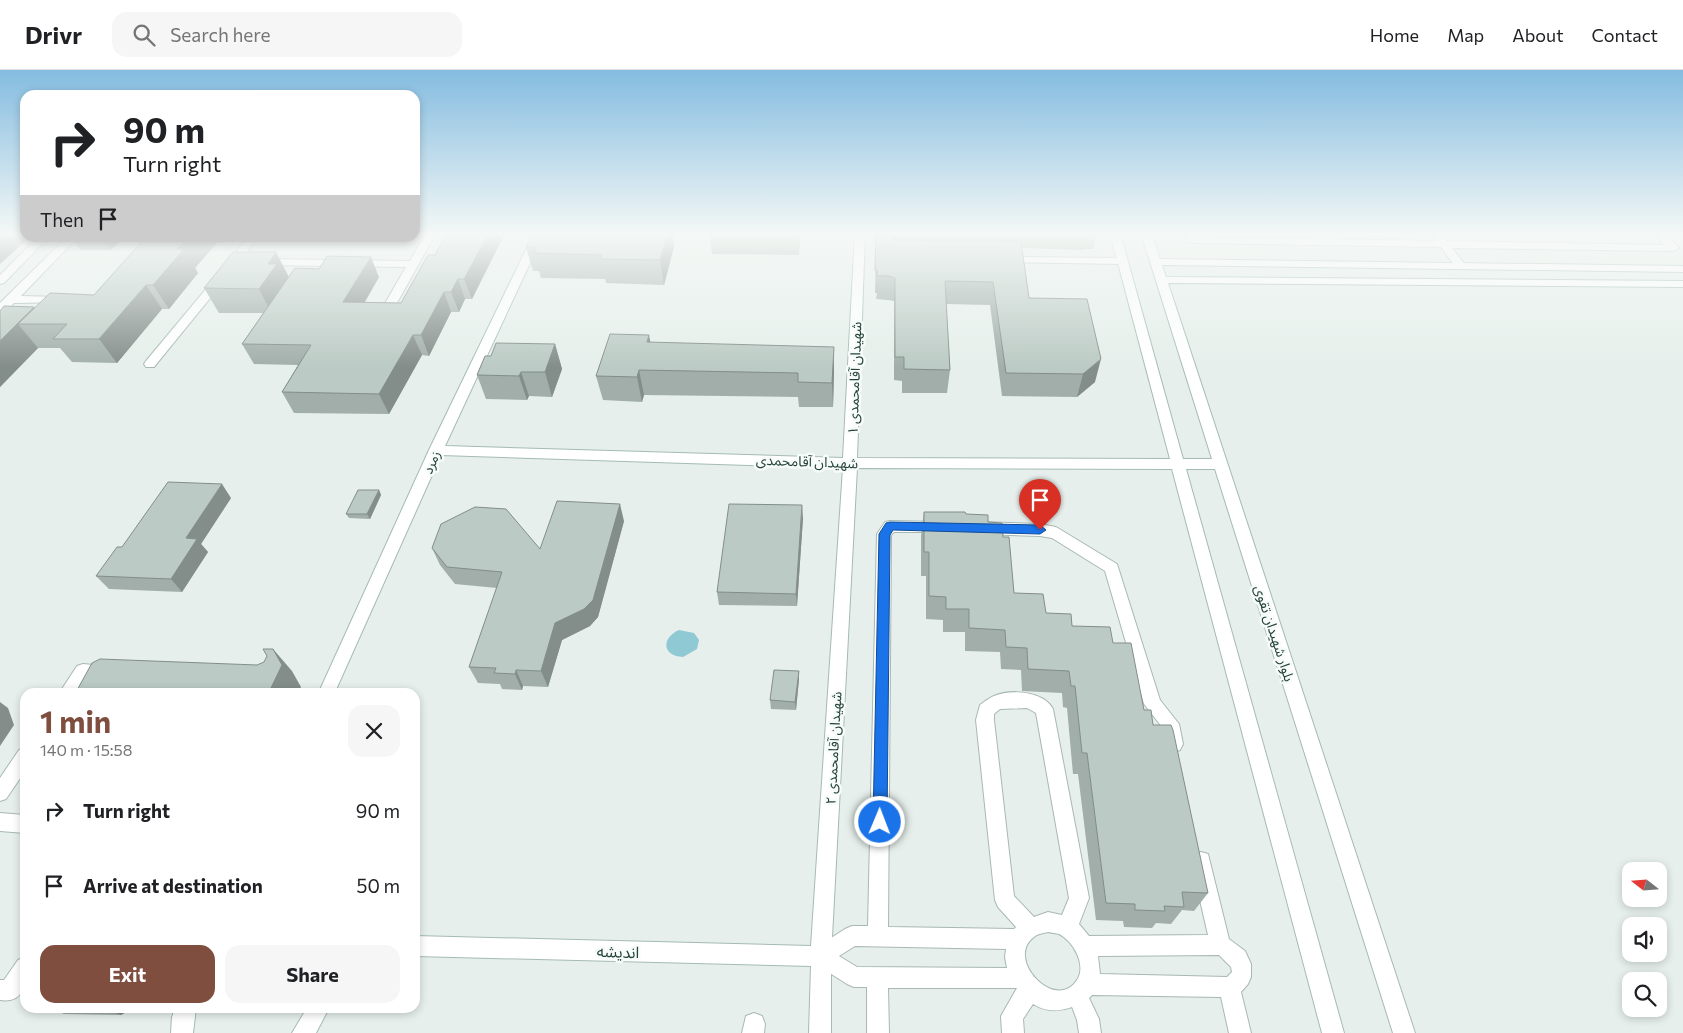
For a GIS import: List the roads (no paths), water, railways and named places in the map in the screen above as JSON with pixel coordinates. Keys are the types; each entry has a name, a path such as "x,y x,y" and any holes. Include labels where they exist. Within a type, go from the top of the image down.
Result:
{"street":[{"path":"0,310 32,278"},
{"path":"150,364 220,278"},
{"path":"386,312 405,278"},
{"name":"زمرد","path":"329,688 436,450 518,278"},
{"name":"شهیدان آقامحمدی ۱","path":"850,463 858,278"},
{"path":"1127,278 1333,1033"},
{"path":"1162,280 1683,284"},
{"name":"بلوار شهیدان تقوی","path":"1162,280 1404,1033"},
{"path":"11,299 74,300"},
{"name":"شهیدان آقامحمدی","path":"436,450 850,463 1221,464"},
{"name":"شهیدان آقامحمدی ۲","path":"820,1033 821,956 850,463"},
{"path":"878,936 884,534 890,526 1040,530 1056,533 1112,568 1153,704 1170,724 1178,762"},
{"path":"71,688 83,671 122,672"},
{"path":"1024,933 1005,900 985,720 986,710 997,702 1029,700 1044,709 1079,898 1067,928"},
{"path":"0,793 20,763"},
{"path":"0,822 20,824"},
{"path":"1198,849 1220,945"},
{"path":"1025,984 854,977 821,956 852,936 1024,933 1048,922 1067,928 1077,935 1084,946 1090,965 1082,990 1090,1033"},
{"path":"1024,933 1014,952 1015,966 1025,984 1041,997 1054,1001 1066,1000 1082,990 1230,987 1241,978 1242,970 1235,954 1220,945 1084,946"},
{"name":"انديشه","path":"420,946 821,956"},
{"path":"0,990 9,991 20,974"},
{"path":"878,978 878,1033"},
{"path":"1013,1033 1012,1016 1025,984"},
{"path":"1230,987 1240,1033"},
{"path":"182,1033 184,1013"}],"water":[{"path":"679,630 694,633 699,640 697,649 683,657 671,653 666,646 669,637"}]}
